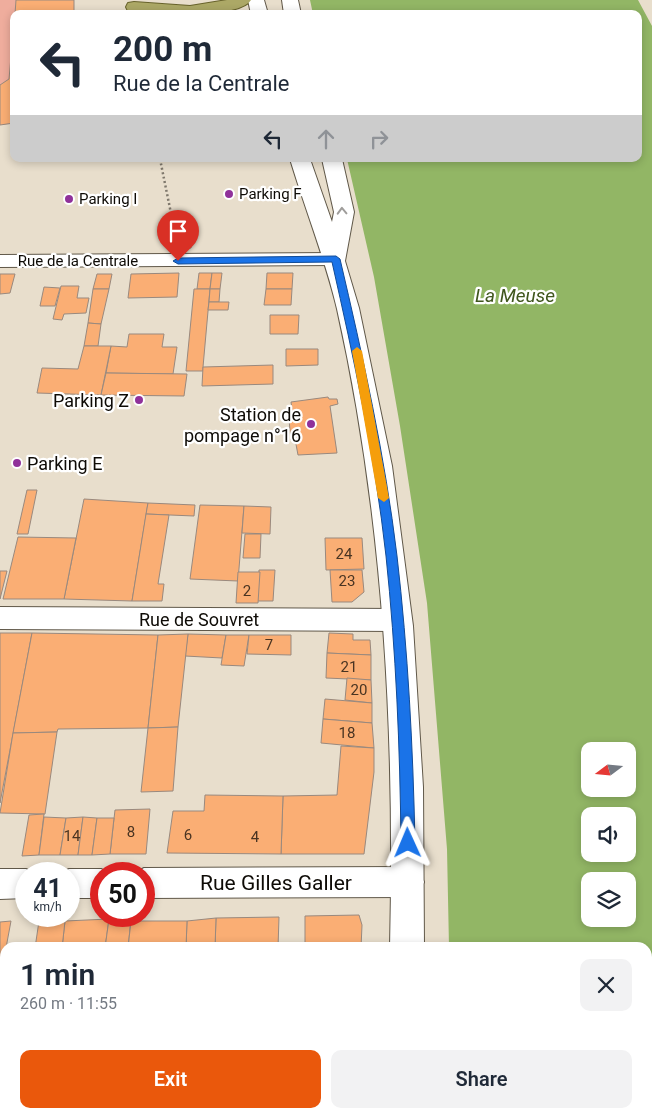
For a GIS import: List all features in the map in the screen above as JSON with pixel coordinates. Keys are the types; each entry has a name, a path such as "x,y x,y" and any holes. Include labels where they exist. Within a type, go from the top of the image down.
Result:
{"highway":[{"path":"117,0 139,10"},
{"path":"194,10 223,6 244,0"}],"main road":[{"path":"301,162 336,259 366,389 383,494 398,620 406,744 409,882 407,942"},
{"path":"333,162 344,212 336,259"}],"street":[{"name":"Rue de la Centrale","path":"0,261 336,259"},
{"name":"Rue de Souvret","path":"0,618 398,620"},
{"name":"Rue Gilles Galler","path":"155,883 409,882"},
{"path":"0,884 15,884"}],"path":[{"path":"161,162 176,228 178,261"}],"shaded area":[{"path":"0,0 74,0 74,10 10,10 10,124 0,125"}],"water":[{"name":"La Meuse","path":"310,0 638,0 652,26 652,942 449,942 447,849 427,603 400,426 374,277 348,162 642,162 642,10 312,10"}],"building":[{"path":"16,0 74,0 74,10 15,10"},
{"path":"10,68 10,124 0,125 0,85 9,79"},
{"path":"185,233 192,233 191,248 184,248"},
{"path":"179,273 177,297 128,298 131,274"},
{"path":"199,273 212,273 210,289 197,289"},
{"path":"212,273 222,273 220,289 210,289"},
{"path":"267,273 293,273 292,289 266,289"},
{"path":"0,274 15,274 10,293 0,294"},
{"path":"97,274 112,274 109,289 93,289"},
{"path":"61,286 79,286 77,298 89,298 86,313 64,314 62,320 53,319"},
{"path":"44,287 60,288 55,306 40,306"},
{"path":"93,289 109,289 101,324 88,323"},
{"path":"194,289 210,289 203,371 186,371"},
{"path":"210,289 220,289 219,302 209,302"},
{"path":"266,289 292,289 291,305 264,305"},
{"path":"209,302 229,302 228,310 208,310"},
{"path":"270,315 299,315 298,334 270,334"},
{"path":"88,323 101,324 98,346 84,346"},
{"path":"129,334 164,334 162,347 177,347 173,374 106,373 111,346 127,347"},
{"path":"84,346 111,346 101,395 37,393 42,368 78,369"},
{"path":"286,349 318,349 318,365 286,366"},
{"path":"273,365 273,384 202,386 203,367"},
{"path":"106,373 187,374 184,396 101,395"},
{"name":"Station de pompage n°16","path":"328,397 329,399 337,399 338,404 330,406 337,453 298,455 295,439 291,440 288,410 292,409 291,402"},
{"path":"27,490 37,490 28,534 17,534"},
{"path":"84,499 148,503 132,601 64,599"},
{"path":"148,503 195,505 194,516 146,514"},
{"path":"200,505 244,506 238,581 190,579"},
{"path":"244,506 271,507 270,534 242,533"},
{"path":"146,514 169,515 158,584 164,584 162,601 132,601"},
{"path":"245,534 261,534 260,558 243,558"},
{"path":"18,537 76,538 64,599 3,599"},
{"path":"325,538 362,538 364,569 326,570"},
{"path":"259,570 275,570 273,601 257,601"},
{"path":"330,570 362,570 364,592 352,602 332,602"},
{"path":"0,571 7,571 0,599"},
{"path":"238,572 260,572 258,603 236,603"},
{"path":"0,633 32,633 0,803"},
{"path":"32,633 158,635 148,728 58,729 57,732 13,733"},
{"path":"329,633 353,634 353,640 370,640 371,655 327,653"},
{"path":"188,634 226,635 222,658 185,656"},
{"path":"188,634 178,727 148,728 158,635"},
{"path":"226,635 249,635 244,666 221,665"},
{"path":"249,635 291,635 291,655 247,654"},
{"path":"327,653 371,655 371,680 326,678"},
{"path":"347,678 371,680 372,703 345,700"},
{"path":"325,699 372,703 372,723 323,719"},
{"path":"323,719 372,723 374,748 321,743"},
{"path":"178,727 173,791 141,792 148,728"},
{"path":"57,732 45,814 0,813 13,733"},
{"path":"341,746 374,748 374,772 364,854 281,854 283,796 337,795"},
{"path":"205,795 283,796 281,854 167,853 173,811 204,811"},
{"path":"150,809 146,854 110,854 115,810"},
{"path":"44,814 39,855 22,856 29,815"},
{"path":"44,817 66,818 60,855 39,855"},
{"path":"83,817 78,855 60,855 66,818"},
{"path":"83,817 97,818 92,855 78,855"},
{"path":"97,818 114,818 110,854 92,855"},
{"path":"359,915 362,925 361,942 305,942 305,916"},
{"path":"279,917 278,942 215,942 216,918"},
{"path":"216,918 215,942 186,942 187,921"},
{"path":"80,920 90,920 90,927 108,927 106,942 63,942 64,927 80,927"},
{"path":"11,921 7,942 0,942 0,922"},
{"path":"155,921 187,921 186,942 129,942 130,927 155,927"},
{"path":"38,927 64,927 63,942 36,942"},
{"path":"108,927 130,927 129,942 106,942"}],"slow traffic":[{"path":"357,351 366,389 384,498"}],"place":[{"name":"Parking F","path":"229,194"},
{"name":"Parking I","path":"69,199"},
{"name":"Parking Z","path":"139,400"},
{"name":"Station de pompage n°16","path":"311,424"},
{"name":"Parking E","path":"17,463"}],"route":[{"path":"178,261 306,261 336,259 366,389 391,556 398,620 406,744 408,843"}]}
